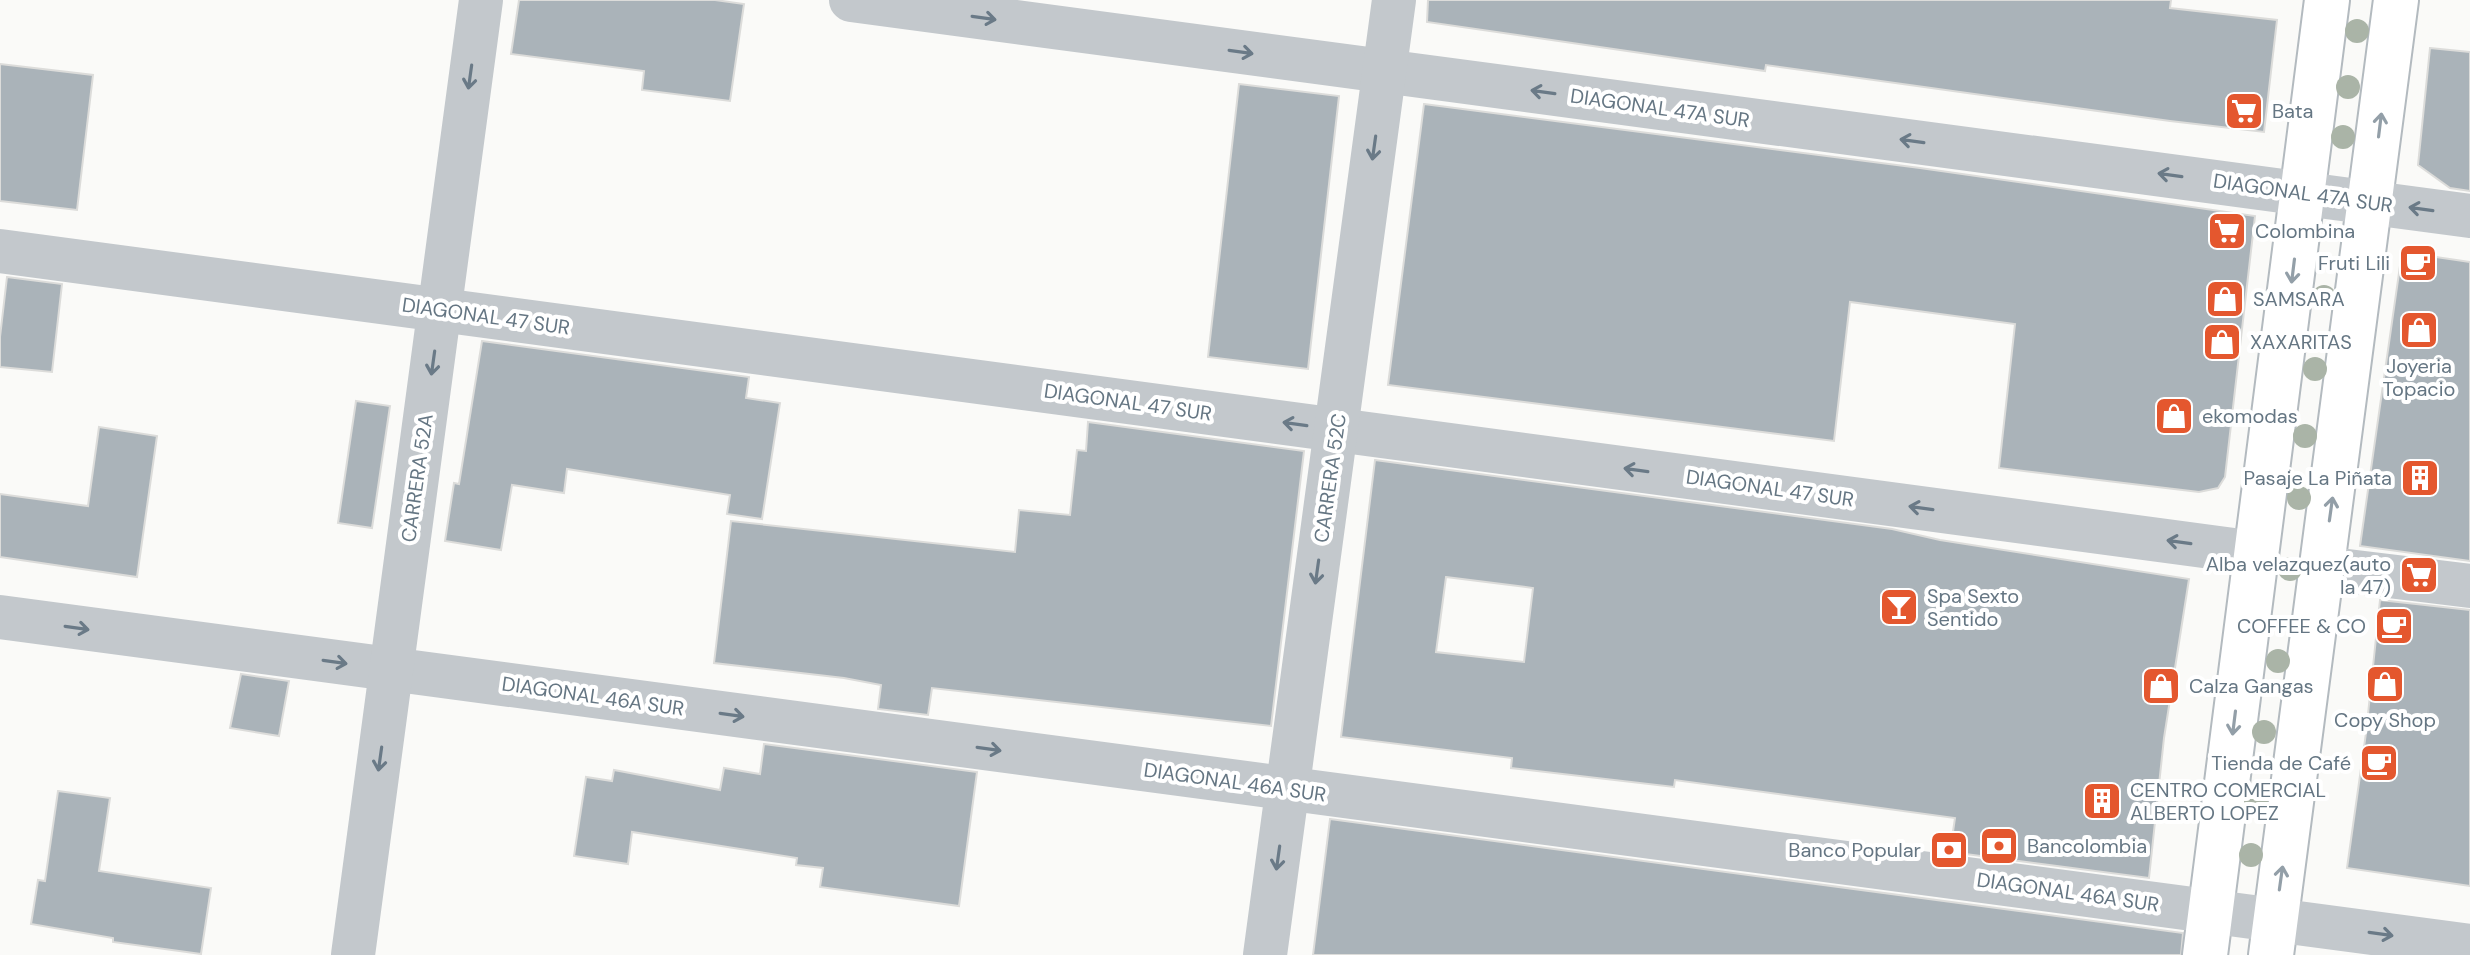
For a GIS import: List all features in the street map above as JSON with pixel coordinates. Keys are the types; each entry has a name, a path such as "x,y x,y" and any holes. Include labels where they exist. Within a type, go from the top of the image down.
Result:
{"main road":[{"path":"2205,955 2327,0"},
{"path":"2273,938 2396,0"}],"street":[{"name":"CARRERA 52A","path":"353,955 481,0"},
{"name":"DIAGONAL 47A SUR","path":"851,0 2470,216"},
{"name":"CARRERA 52C","path":"1265,955 1394,0"},
{"name":"DIAGONAL 47 SUR","path":"0,251 2256,553"},
{"path":"2323,568 2470,586"},
{"name":"DIAGONAL 46A SUR","path":"0,617 2210,912 2273,938 2470,946"}],"building":[{"path":"519,0 715,0 744,4 730,101 642,90 644,71 511,54"},
{"path":"1428,0 2171,0 2170,8 2277,20 2264,132 1766,65 1765,71 1427,22"},
{"path":"2430,48 2470,52 2470,191 2450,188 2418,165"},
{"path":"0,64 93,75 77,210 0,201"},
{"path":"1239,84 1339,96 1308,369 1208,357"},
{"path":"1424,104 1920,168 2255,216 2225,477 2218,488 2199,492 1999,468 2015,324 1850,302 1834,441 1388,385"},
{"path":"2402,252 2470,262 2470,561 2360,546"},
{"path":"7,277 62,284 52,372 0,367"},
{"path":"482,341 749,377 746,398 780,403 762,519 727,514 730,495 567,469 564,493 512,485 501,550 445,541 454,483 459,484"},
{"path":"356,401 390,406 372,528 338,523"},
{"path":"1088,422 1304,451 1271,726 932,688 928,715 878,709 881,685 714,663 731,521 1015,552 1019,510 1070,515 1077,450 1086,451"},
{"path":"99,427 157,436 137,577 0,557 0,494 88,506"},
{"path":"1375,460 1892,529 1940,540 2189,579 2164,738 2149,878 1950,852 1955,818 1675,780 1674,787 1511,768 1512,758 1341,737","holes":["1446,577 1533,588 1524,662 1436,652"]},
{"path":"2380,600 2470,610 2470,886 2347,868"},
{"path":"241,674 289,681 279,736 230,728"},
{"path":"764,744 977,772 959,906 820,887 823,868 796,865 797,858 632,832 628,864 574,856 586,777 612,781 614,770 720,790 724,768 760,774"},
{"path":"58,791 110,798 99,871 211,888 201,954 113,942 113,938 31,924 38,880 45,881"},
{"path":"1330,819 2183,933 2181,955 1313,955"}],"place":[{"name":"Bata","path":"2244,111"},
{"name":"Colombina","path":"2227,231"},
{"name":"Fruti Lili","path":"2418,263"},
{"name":"SAMSARA","path":"2225,299"},
{"name":"Joyeria Topacio","path":"2419,330"},
{"name":"XAXARITAS","path":"2222,342"},
{"name":"ekomodas","path":"2174,416"},
{"name":"Pasaje La Piñata","path":"2420,478"},
{"name":"Alba velazquez(auto la 47)","path":"2419,575"},
{"name":"Spa Sexto Sentido","path":"1899,607"},
{"name":"COFFEE & CO","path":"2394,626"},
{"name":"Copy Shop","path":"2385,684"},
{"name":"Calza Gangas","path":"2161,686"},
{"name":"Tienda de Café","path":"2379,763"},
{"name":"CENTRO COMERCIAL ALBERTO LOPEZ","path":"2102,801"},
{"name":"Bancolombia","path":"1999,846"},
{"name":"Banco Popular","path":"1949,850"}]}
